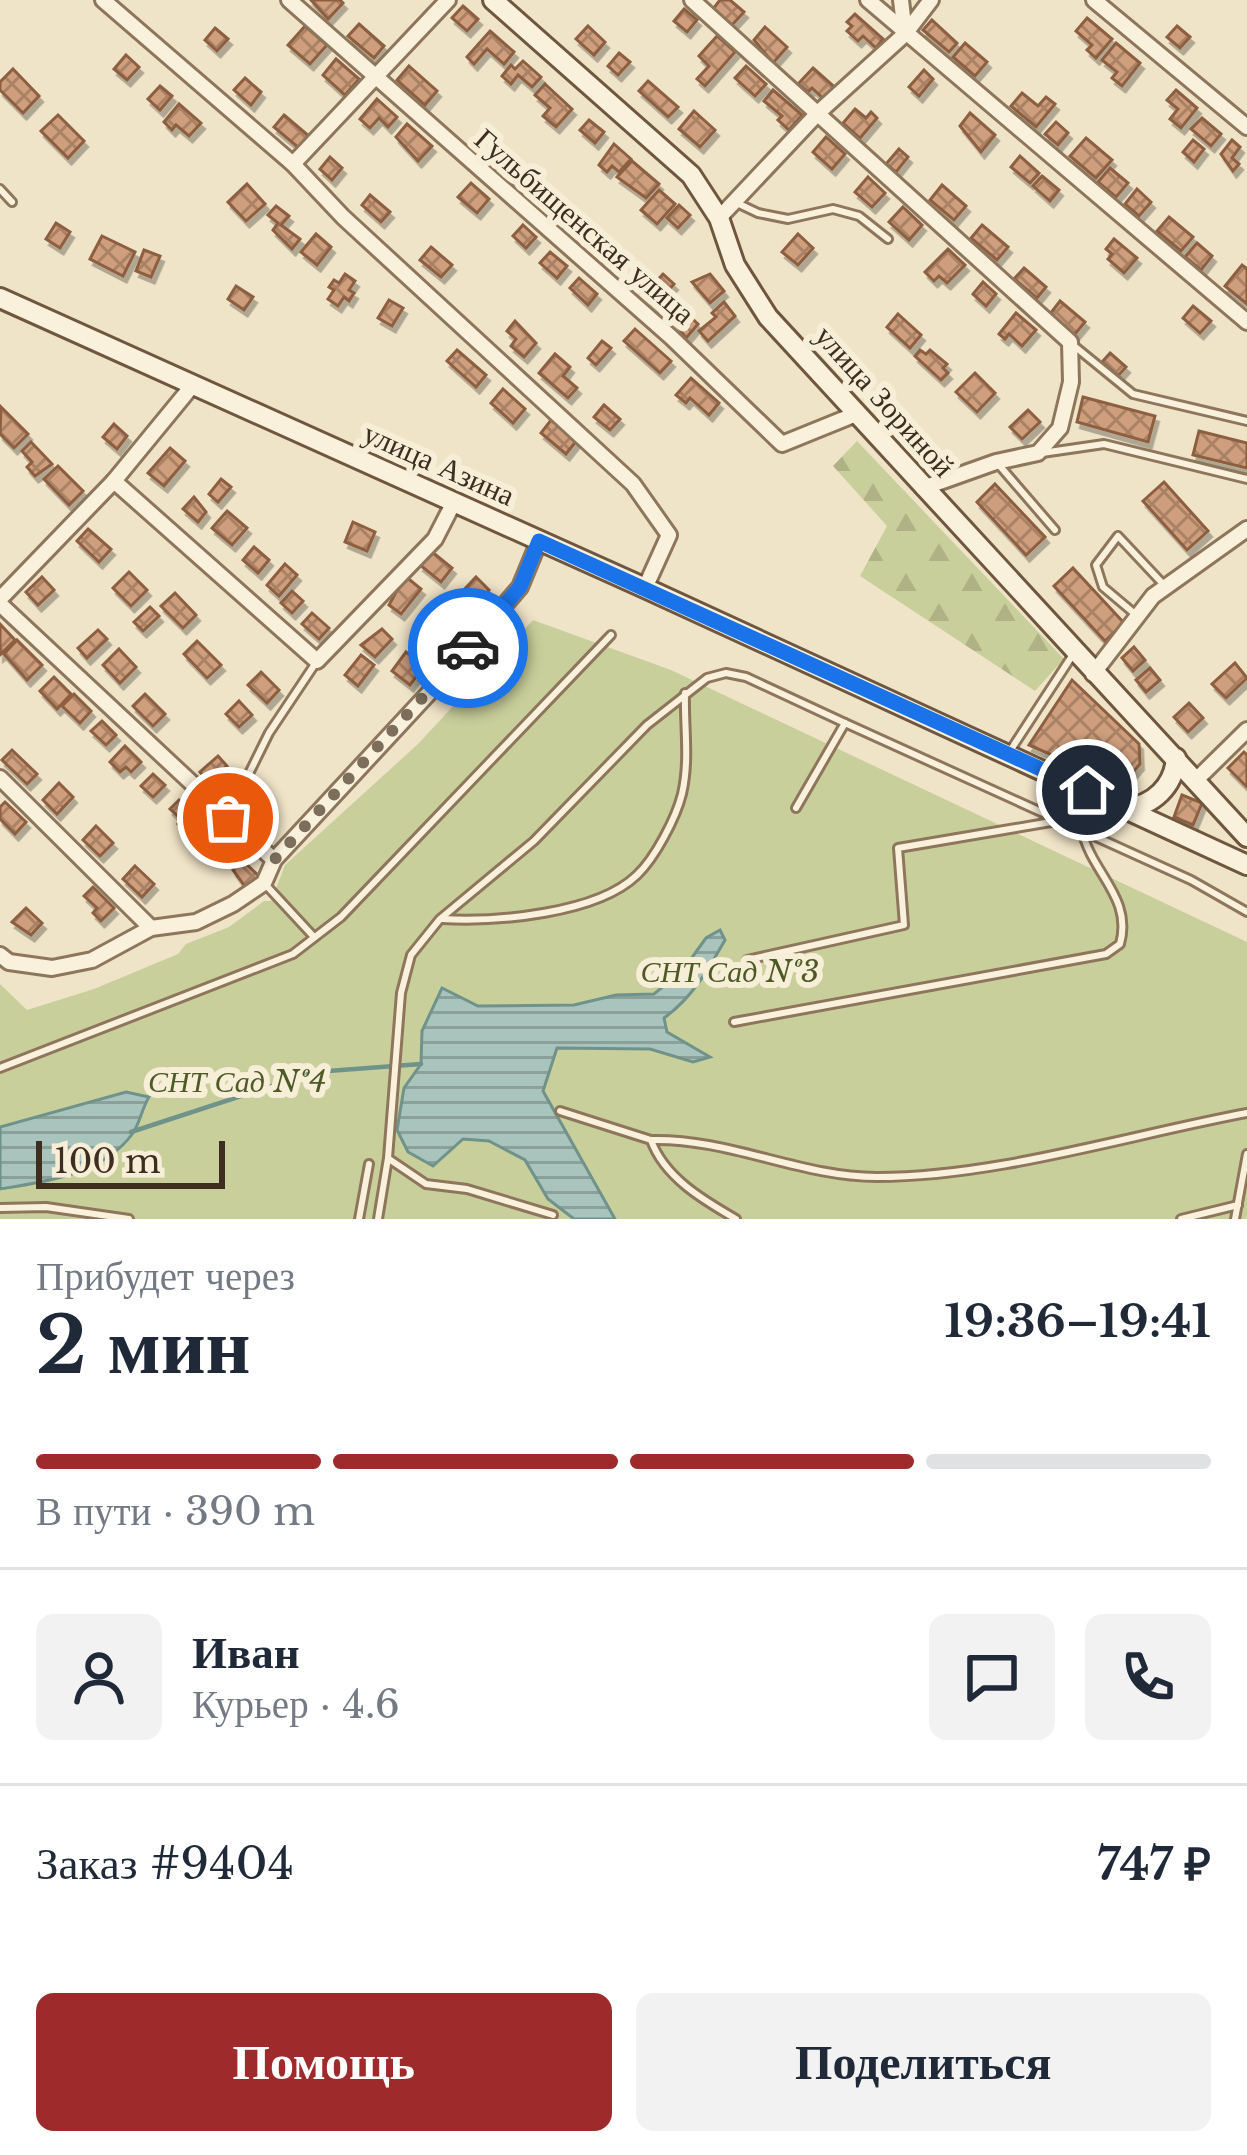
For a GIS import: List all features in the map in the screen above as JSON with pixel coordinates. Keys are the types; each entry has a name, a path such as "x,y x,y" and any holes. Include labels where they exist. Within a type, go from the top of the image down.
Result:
{"main road":[{"name":"улица Зориной","path":"493,0 691,175 718,218 735,265 768,317 1247,837"},
{"name":"улица Азина","path":"0,298 645,587 1247,865"},
{"path":"1126,808 1149,802 1163,790 1172,778 1176,758"}],"street":[{"path":"103,0 293,164 343,217 633,484 669,535 645,587"},
{"name":"Гульбищенская улица","path":"289,0 671,337 782,444 856,414"},
{"path":"293,164 448,0"},
{"path":"692,0 1070,343 1071,382 1060,428 1038,453 996,462 923,488"},
{"path":"868,0 1247,322"},
{"path":"902,0 905,34"},
{"path":"718,218 819,112 905,34 931,0"},
{"path":"1094,0 1247,127"},
{"path":"192,386 114,481 0,602 274,860"},
{"path":"114,481 317,661 435,538 453,504"},
{"path":"1093,674 1167,587 1247,529"},
{"path":"0,955 9,962 52,968 92,960 151,928 196,922 264,883 274,860 520,587 539,541"},
{"path":"1196,780 1247,730"},
{"path":"0,778 151,928"}],"lane":[{"path":"0,189 12,202"},
{"path":"734,202 788,219 833,209 860,216 888,239"},
{"path":"1070,343 1133,394 1247,421"},
{"path":"1038,453 1104,444 1247,479"},
{"path":"996,462 1054,530"},
{"path":"1138,617 1103,587 1096,566 1118,536 1167,587"},
{"path":"0,1068 293,954 341,916 611,635"},
{"path":"1008,754 1074,653"},
{"path":"228,818 268,733 317,661"},
{"path":"378,1219 388,1158 401,993 411,956 440,919 534,841 647,725 707,678 726,673 746,677 1191,880 1247,912"},
{"path":"440,919 559,910 607,894 638,875 681,798 689,746 685,693"},
{"path":"796,808 845,723"},
{"path":"746,960 904,925 898,848 1060,821"},
{"path":"734,1022 1106,953 1120,944 1125,928 1121,902 1087,851 1082,830"},
{"path":"264,883 314,937"},
{"path":"560,1111 652,1140 688,1139 829,1172 874,1177 946,1173 1247,1113"},
{"path":"652,1140 657,1157 699,1198 736,1219"},
{"path":"1235,1219 1247,1154"},
{"path":"388,1158 426,1184 467,1189 553,1215"},
{"path":"359,1219 369,1164"},
{"path":"1180,1219 1238,1205"},
{"path":"22,1219 24,1207"},
{"path":"0,1208 72,1209 129,1219"}],"green space":[{"path":"857,441 1064,659 1035,691 860,576 887,526 833,466"},
{"name":"СНТ Сад №3","path":"533,620 671,670 1247,942 1247,1219 0,1219 0,984 27,1010 94,989 178,954 186,944 229,927 264,901 271,901 285,865 418,744"}],"water":[{"path":"720,930 725,940 706,973 664,1018 667,1032 710,1057 693,1062 650,1049 557,1048 543,1091 615,1219 574,1219 548,1199 525,1160 489,1141 463,1139 433,1166 408,1152 397,1130 404,1088 421,1064 422,1031 442,988 478,1006 574,1005 616,995 654,994 683,970 706,938"},
{"path":"126,1092 149,1097 133,1133 121,1147 72,1174 0,1189 0,1127"}],"building":[{"path":"311,0 340,0 343,3 328,19"},
{"path":"720,0 730,0 744,12 732,25 713,9"},
{"path":"463,6 478,19 467,31 452,18"},
{"path":"684,9 697,20 687,32 674,21"},
{"path":"855,14 883,39 876,48 863,36 858,41 847,31 852,26 847,22"},
{"path":"1087,18 1112,39 1096,58 1087,50 1092,45 1076,31"},
{"path":"932,20 957,43 949,52 923,30"},
{"path":"359,24 384,46 374,58 348,36"},
{"path":"305,26 327,45 310,64 288,45"},
{"path":"588,26 605,42 594,55 576,39"},
{"path":"1177,26 1190,37 1180,48 1167,37"},
{"path":"765,27 787,47 773,63 754,40"},
{"path":"215,28 228,39 217,51 205,40"},
{"path":"490,31 514,52 504,64 487,49 474,64 467,57"},
{"path":"717,36 735,52 705,86 697,79 709,66 699,56"},
{"path":"965,43 987,62 975,76 953,57"},
{"path":"1116,43 1140,63 1122,86 1112,78 1117,72 1102,60"},
{"path":"619,53 630,62 618,75 608,66"},
{"path":"126,55 139,67 127,80 114,69"},
{"path":"336,59 359,79 345,95 323,75"},
{"path":"523,61 541,77 532,87 518,75 511,84 502,76 511,65 515,69"},
{"path":"409,66 437,91 425,105 397,80"},
{"path":"746,66 766,84 755,96 735,78"},
{"path":"813,68 838,90 827,102 812,88 808,92 798,84"},
{"path":"13,69 39,96 23,113 0,90 0,82"},
{"path":"924,70 933,79 919,96 909,87"},
{"path":"245,78 261,92 251,105 234,90"},
{"path":"648,81 678,107 668,117 639,91"},
{"path":"545,84 572,109 556,127 543,116 550,108 535,95"},
{"path":"160,86 172,96 160,110 148,99"},
{"path":"773,90 802,115 789,130 778,120 782,116 764,101"},
{"path":"1176,90 1197,108 1181,128 1170,119 1178,109 1167,100"},
{"path":"1022,93 1038,106 1046,97 1055,104 1036,127 1011,106"},
{"path":"377,99 397,117 388,127 379,118 370,128 360,119"},
{"path":"179,104 201,123 189,136 164,122"},
{"path":"855,109 866,118 871,112 877,118 860,138 843,123"},
{"path":"694,111 715,130 700,147 679,129"},
{"path":"970,113 995,135 981,152 960,126"},
{"path":"58,115 84,141 68,158 41,131"},
{"path":"284,115 310,137 300,149 274,127"},
{"path":"1202,118 1221,134 1211,146 1191,129"},
{"path":"589,120 604,132 595,143 580,130"},
{"path":"1056,122 1068,133 1058,145 1045,134"},
{"path":"407,124 432,146 418,161 396,137"},
{"path":"826,137 845,154 832,169 813,152"},
{"path":"1086,138 1112,160 1096,178 1070,156"},
{"path":"1193,140 1204,149 1194,162 1183,152"},
{"path":"1232,140 1240,147 1232,158 1239,164 1233,171 1221,154"},
{"path":"614,144 631,159 619,172 612,166 607,172 599,165"},
{"path":"899,149 908,157 896,172 886,164"},
{"path":"507,153 535,177 524,190 492,170"},
{"path":"1020,156 1039,173 1030,183 1011,167"},
{"path":"330,157 342,168 332,180 320,169"},
{"path":"632,161 659,184 646,198 617,177"},
{"path":"1110,168 1128,183 1116,197 1098,182"},
{"path":"1042,176 1059,190 1050,201 1033,186"},
{"path":"868,177 885,193 872,207 855,192"},
{"path":"471,183 489,199 477,213 458,197"},
{"path":"247,184 265,204 246,221 228,202"},
{"path":"942,185 966,206 954,220 930,200"},
{"path":"1137,189 1151,202 1139,216 1125,204"},
{"path":"659,190 675,204 657,224 641,210"},
{"path":"370,195 390,212 381,222 362,205"},
{"path":"556,199 574,215 564,227 546,211"},
{"path":"679,205 690,215 678,228 667,218"},
{"path":"276,206 289,216 281,225 300,239 292,249 273,230 278,223 268,215"},
{"path":"903,207 922,225 909,240 889,222"},
{"path":"1169,217 1193,237 1181,251 1157,231"},
{"path":"56,223 70,232 60,248 46,239"},
{"path":"523,225 536,237 526,248 513,236"},
{"path":"982,225 1008,247 997,260 971,238"},
{"path":"316,234 331,247 317,265 301,252"},
{"path":"798,234 813,248 798,265 782,252"},
{"path":"102,236 135,252 123,276 90,259"},
{"path":"1114,239 1137,258 1124,273 1108,259 1112,254 1106,249"},
{"path":"610,240 620,249 608,263 597,254"},
{"path":"1197,243 1212,256 1201,270 1185,257"},
{"path":"431,247 452,265 441,277 420,260"},
{"path":"948,249 965,265 947,283 939,276 934,281 925,272"},
{"path":"144,250 160,256 151,277 136,271"},
{"path":"550,252 567,266 557,278 540,263"},
{"path":"1242,265 1247,269 1247,304 1225,286"},
{"path":"1024,268 1046,287 1037,298 1014,279"},
{"path":"345,274 355,281 349,290 354,293 338,306 328,299 334,290 329,287"},
{"path":"663,274 674,284 655,305 637,288 645,280 652,286"},
{"path":"710,274 724,291 710,303 692,282"},
{"path":"579,278 597,294 588,305 570,288"},
{"path":"983,282 996,294 986,306 973,294"},
{"path":"236,286 253,297 244,310 228,299"},
{"path":"389,300 403,308 392,326 378,318"},
{"path":"1060,301 1085,322 1074,335 1050,314"},
{"path":"724,302 735,316 708,341 699,331 716,317 712,313"},
{"path":"1193,306 1211,321 1200,333 1183,318"},
{"path":"682,309 698,324 686,338 673,319"},
{"path":"1016,313 1036,330 1022,346 1009,334 1005,339 999,334"},
{"path":"898,314 921,335 910,348 887,327"},
{"path":"515,321 536,343 524,357 511,346 516,339 507,331"},
{"path":"635,329 671,361 660,373 624,341"},
{"path":"602,341 611,348 596,365 588,358"},
{"path":"457,350 486,375 476,387 447,361"},
{"path":"920,350 926,354 930,350 947,364 943,368 948,373 941,380 915,356"},
{"path":"1110,353 1126,367 1118,376 1102,362"},
{"path":"555,354 570,367 563,376 577,388 568,398 539,373"},
{"path":"975,373 995,393 977,412 956,392"},
{"path":"691,378 719,403 709,415 690,398 686,403 676,395"},
{"path":"503,389 525,409 513,423 491,403"},
{"path":"1083,397 1155,416 1148,442 1077,422"},
{"path":"604,405 620,419 610,430 594,417"},
{"path":"1,407 28,434 14,448 0,434"},
{"path":"1028,410 1040,422 1022,439 1010,427"},
{"path":"551,420 577,440 566,454 541,433"},
{"path":"114,424 127,436 117,449 103,437"},
{"path":"1199,431 1247,443 1247,468 1193,455"},
{"path":"31,442 52,464 35,476 27,467 32,462 22,451"},
{"path":"170,448 185,461 164,486 148,473"},
{"path":"58,466 83,491 69,505 44,479"},
{"path":"221,479 231,487 218,502 209,494"},
{"path":"1164,482 1208,531 1187,550 1143,501"},
{"path":"995,484 1045,537 1026,555 977,502"},
{"path":"194,497 206,512 198,522 183,509"},
{"path":"227,511 247,528 232,545 212,528"},
{"path":"353,522 375,532 367,551 345,542"},
{"path":"88,529 111,549 99,562 77,541"},
{"path":"254,547 269,560 258,573 243,560"},
{"path":"431,551 452,568 441,582 420,565"},
{"path":"285,564 297,575 279,596 267,585"},
{"path":"1073,568 1124,623 1105,641 1054,586"},
{"path":"129,572 147,590 131,606 113,588"},
{"path":"405,576 421,589 401,614 389,605"},
{"path":"42,577 54,590 38,605 26,592"},
{"path":"476,577 489,590 474,606 461,593"},
{"path":"292,591 303,601 292,613 281,603"},
{"path":"175,593 196,615 183,628 161,606"},
{"path":"150,607 159,616 143,631 134,622"},
{"path":"312,613 329,628 319,639 302,624"},
{"path":"0,624 15,640 0,655"},
{"path":"435,625 450,635 442,646 427,636"},
{"path":"382,629 392,639 375,657 361,645"},
{"path":"98,630 107,639 87,658 78,648"},
{"path":"17,640 42,665 27,680 4,654"},
{"path":"197,641 221,665 207,678 184,654"},
{"path":"1134,647 1145,660 1133,671 1122,658"},
{"path":"119,649 136,667 120,683 103,665"},
{"path":"406,652 424,666 410,685 392,671"},
{"path":"361,655 374,665 358,686 345,675"},
{"path":"1235,663 1247,678 1226,698 1212,684"},
{"path":"1150,668 1160,680 1146,692 1136,680"},
{"path":"261,672 279,690 267,703 248,685"},
{"path":"54,677 71,694 57,709 40,691"},
{"path":"1072,680 1139,744 1140,764 1127,779 1107,779 1029,745"},
{"path":"74,694 91,711 80,723 62,706"},
{"path":"145,694 165,714 153,726 133,706"},
{"path":"239,701 252,715 239,727 226,714"},
{"path":"1189,703 1203,718 1188,732 1174,717"},
{"path":"102,721 116,735 106,745 91,731"},
{"path":"125,746 141,762 131,772 126,767 120,772 110,762"},
{"path":"12,750 37,774 27,784 2,760"},
{"path":"1244,752 1247,755 1247,787 1228,768"},
{"path":"218,756 227,766 208,782 200,772"},
{"path":"153,774 165,785 153,797 141,786"},
{"path":"59,783 73,797 57,814 43,800"},
{"path":"1182,795 1202,803 1193,825 1174,817"},
{"path":"179,800 200,821 187,834 178,824 182,820 170,809"},
{"path":"5,802 26,822 15,834 0,819"},
{"path":"96,826 113,843 100,856 83,840"},
{"path":"210,827 222,839 210,851 198,839"},
{"path":"242,860 262,879 249,892 233,870"},
{"path":"135,866 154,884 142,897 123,879"},
{"path":"93,887 114,908 101,921 93,913 97,908 84,896"},
{"path":"26,908 42,923 31,935 12,922"}],"waterway":[{"path":"131,1132 315,1072 421,1064"}],"way so far":[{"path":"228,818 274,860 468,648"}],"route":[{"path":"468,648 520,587 539,541 1087,790"}],"park label":[{"name":"СНТ Сад №4","path":"237,1081"}]}
